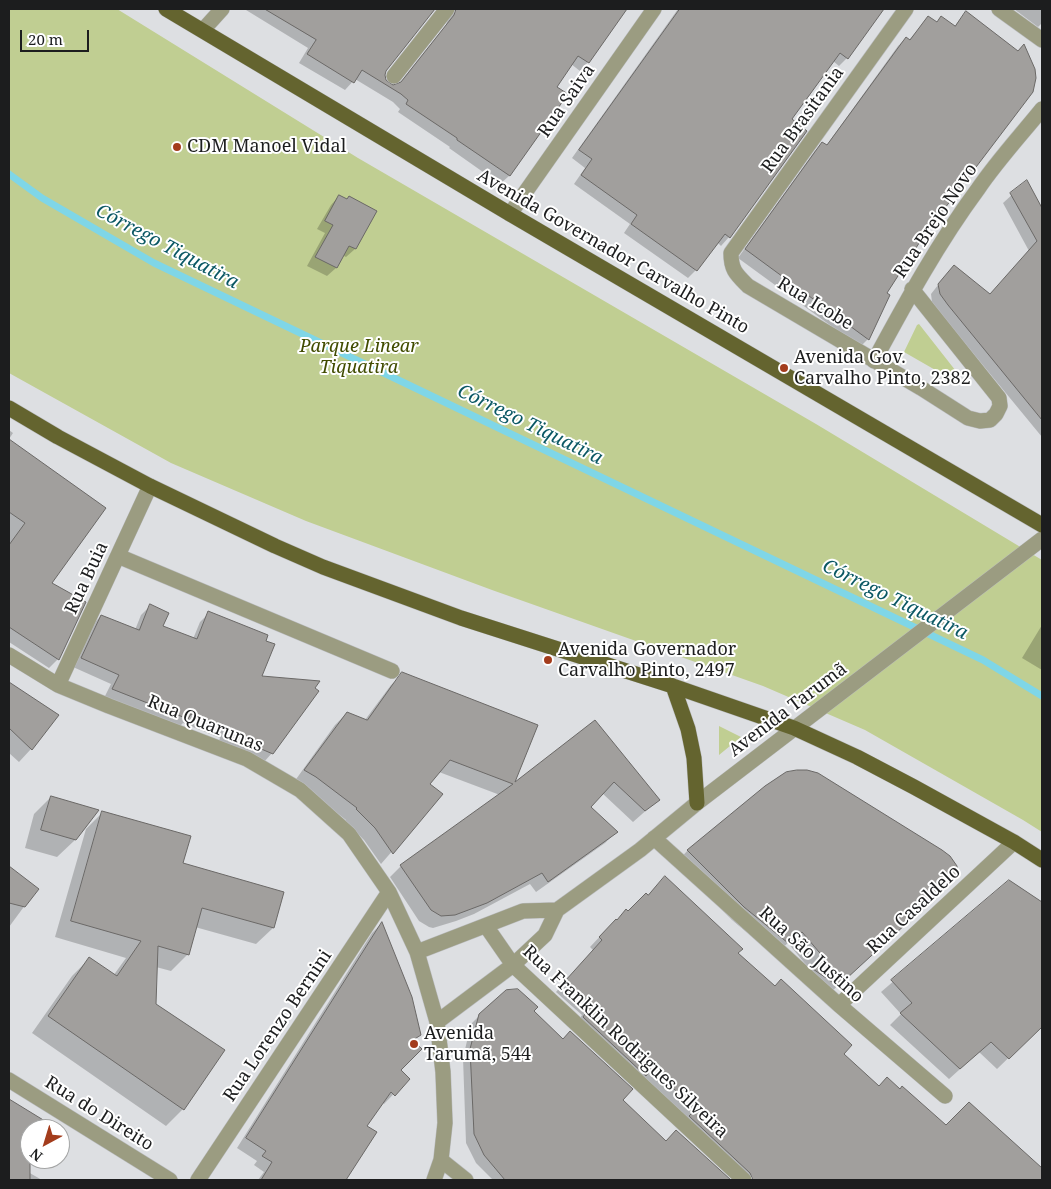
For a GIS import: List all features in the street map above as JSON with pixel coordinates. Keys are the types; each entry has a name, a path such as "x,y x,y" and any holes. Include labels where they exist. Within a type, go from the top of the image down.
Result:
{"main road":[{"name":"Avenida Governador Carvalho Pinto","path":"166,9 510,214 1042,525"},
{"path":"9,408 58,437 150,486 323,567 461,618 673,686 794,728 857,757 1014,842 1042,860"},
{"path":"673,686 688,729 694,758 696,803"}],"street":[{"path":"203,30 222,9"},
{"path":"394,76 447,9"},
{"name":"Rua Saiva","path":"510,214 654,9"},
{"name":"Rua Brasitania","path":"731,253 906,9"},
{"path":"999,9 1042,40"},
{"name":"Rua Brejo Novo","path":"874,361 912,290 978,188 1042,109"},
{"name":"Rua Icobe","path":"731,253 731,265 737,275 748,286 921,388 968,418 980,421 990,420 1000,406 999,398 912,290"},
{"name":"Rua Buia","path":"58,685 150,486"},
{"name":"Avenida Tarumã","path":"437,1022 513,965 545,935 557,910 640,850 696,803 1042,539"},
{"path":"118,556 392,671"},
{"name":"Rua Quarunas","path":"9,655 58,685 247,759 300,790 349,834 389,892 417,952 437,1022"},
{"name":"Rua São Justino","path":"654,838 838,1006 945,1096"},
{"name":"Rua Casaldelo","path":"838,1006 1014,842"},
{"name":"Rua Lorenzo Bernini","path":"198,1180 389,892"},
{"path":"417,952 523,911 557,910"},
{"name":"Rua Franklin Rodrigues Silveira","path":"486,926 513,965 744,1180"},
{"path":"434,1180 441,1160 445,1114 443,1072 437,1022"},
{"name":"Rua do Direito","path":"9,1080 170,1180"},
{"path":"441,1160 466,1180"}],"green space":[{"name":"Parque Linear Tiquatira","path":"9,9 117,9 358,158 816,424 1042,560 1042,832 865,730 763,686 492,590 306,521 171,463 9,373"},
{"path":"919,324 959,375 958,379 951,379 904,352"},
{"path":"719,726 741,737 719,755"}],"building":[{"path":"265,9 435,9 386,71 386,80 393,85 401,82 454,15 456,9 627,9 589,63 578,56 557,87 568,94 510,176 406,104 408,100 401,94 362,70 354,83 307,54 316,40"},
{"path":"680,9 884,9 848,59 840,53 792,119 807,131 730,238 725,234 697,271 631,224 637,215 581,175 592,159 579,150"},
{"path":"966,11 1018,51 1024,44 1035,69 1036,78 1033,92 923,237 887,293 890,295 869,340 745,249 822,142 827,145 906,37 910,40 928,16 937,22 941,16 955,26"},
{"path":"1027,180 1042,208 1042,420 948,305 940,294 938,284 954,265 990,294 1037,241 1010,193"},
{"path":"339,195 347,199 349,196 377,211 356,249 349,246 337,268 315,257 333,225 325,221"},
{"path":"9,439 106,508 52,583 86,602 59,660 9,627 9,545 25,523 9,512"},
{"path":"150,604 169,613 163,626 197,639 208,611 268,635 266,641 275,644 262,676 320,681 315,688 319,691 273,754 226,734 228,729 191,714 188,719 112,689 119,675 81,658 101,615 139,630"},
{"path":"402,672 538,725 515,782 595,720 660,800 645,811 614,782 591,807 618,832 548,882 542,873 487,903 455,915 441,916 431,910 400,865 513,784 450,760 430,784 443,794 393,854 375,828 357,808 304,770 347,712 367,720"},
{"path":"9,682 59,715 32,750 9,728"},
{"path":"797,770 818,773 942,850 950,856 957,866 957,874 932,900 846,979 835,984 813,969 825,959 802,932 788,943 744,907 687,850 765,786 786,772"},
{"path":"51,796 99,810 76,840 41,830"},
{"path":"102,811 191,836 183,863 284,892 274,928 202,908 189,955 158,946 156,1004 225,1050 184,1110 48,1016 89,957 117,976 141,941 71,921"},
{"path":"9,866 39,889 25,907 9,903"},
{"path":"665,876 743,949 738,953 775,986 781,979 852,1045 844,1054 879,1086 887,1077 900,1089 902,1086 946,1125 969,1102 1042,1168 1042,1180 753,1180 750,1173 689,1116 696,1109 652,1069 646,1076 583,1017 591,1005 565,981 602,940 599,937 616,919 626,909 628,911 646,893 648,895"},
{"path":"1009,880 1042,902 1042,1027 1009,1059 991,1042 960,1069 900,1013 912,1003 891,980"},
{"path":"382,922 412,997 421,1035 413,1040 422,1049 401,1070 410,1079 395,1096 391,1092 367,1126 377,1132 346,1180 261,1180 272,1162 262,1156 266,1151 246,1138"},
{"path":"518,989 538,1007 534,1011 563,1039 570,1031 633,1089 623,1100 666,1141 676,1130 731,1180 505,1180 484,1155 474,1134 470,1049 479,1014 506,990"},
{"path":"9,1099 42,1119 20,1119 20,1169 30,1169 30,1180 9,1180"}],"waterway":[{"name":"Córrego Tiquatira","path":"9,174 42,198 154,263 983,660 1042,696"}],"place":[{"name":"CDM Manoel Vidal","path":"177,147"},
{"name":"Avenida Gov. Carvalho Pinto, 2382","path":"784,368"},
{"name":"Avenida Governador Carvalho Pinto, 2497","path":"548,660"},
{"name":"Avenida Tarumã, 544","path":"414,1044"}]}
